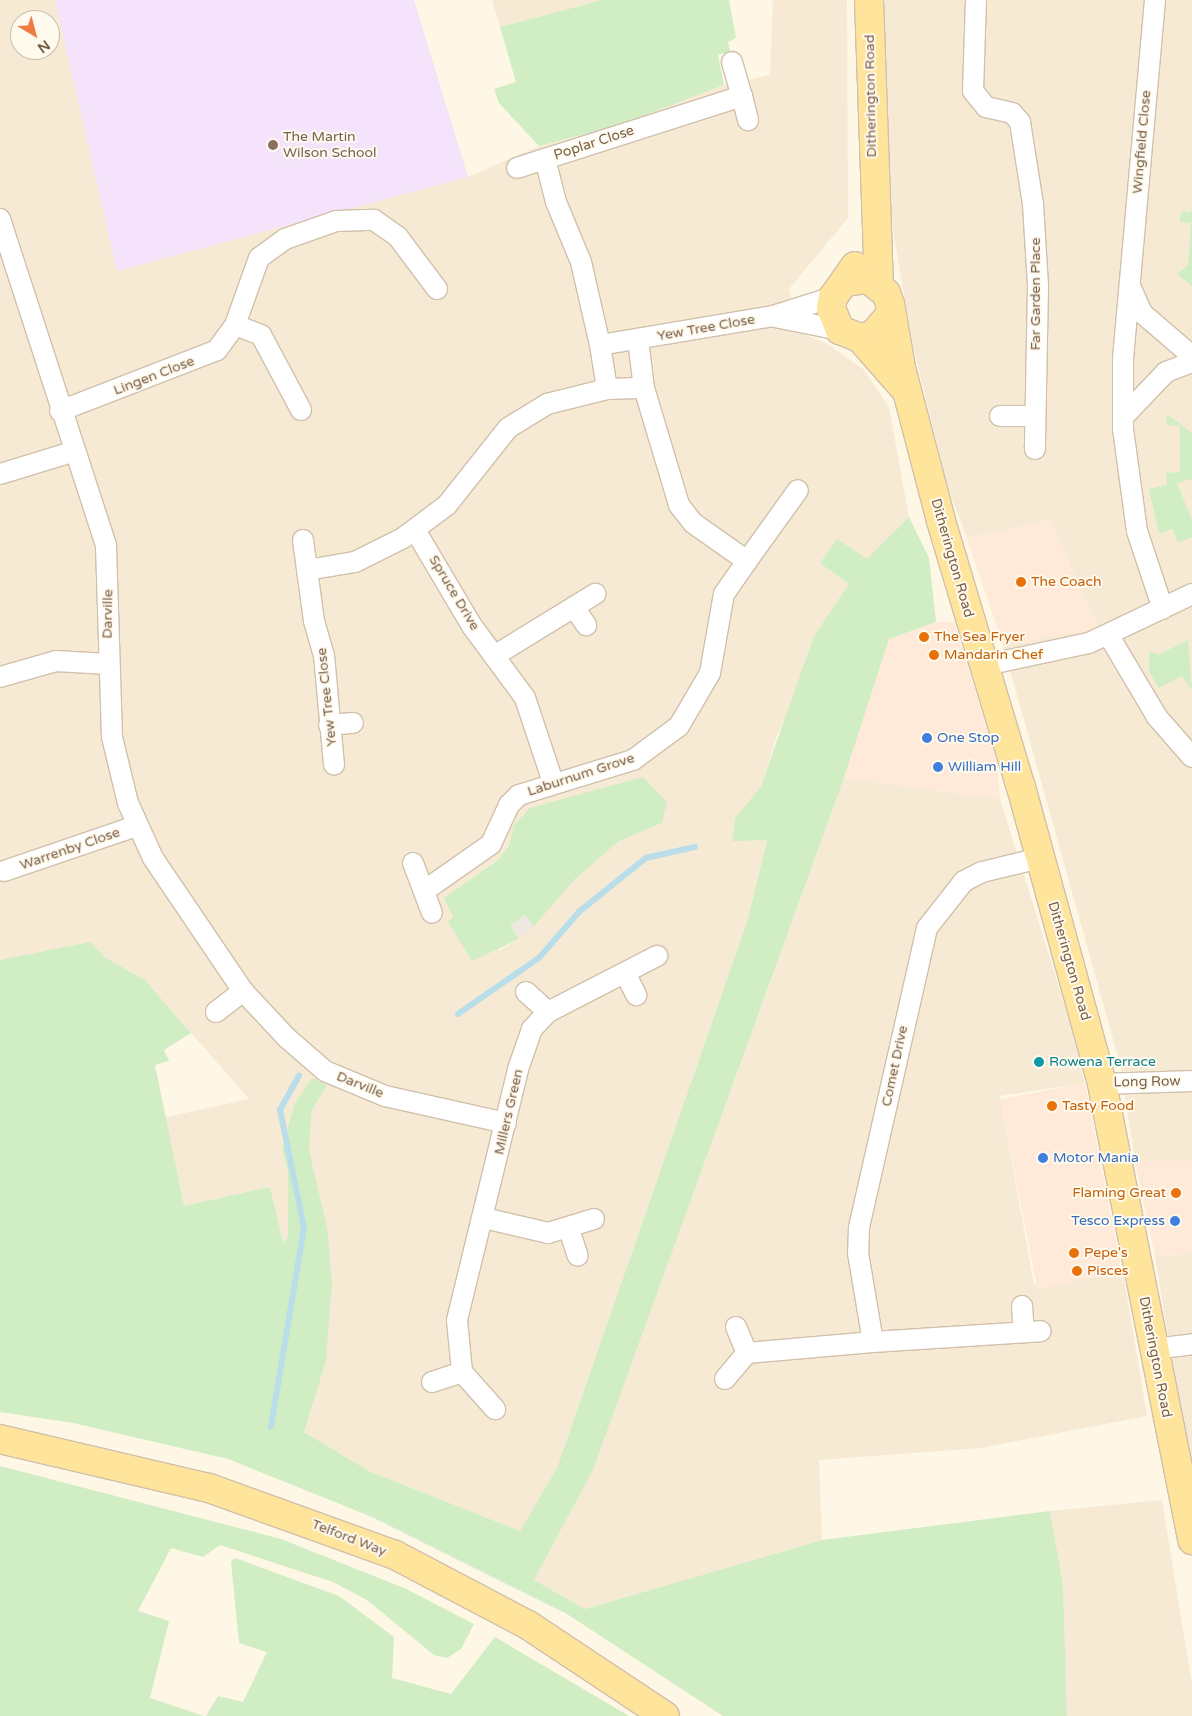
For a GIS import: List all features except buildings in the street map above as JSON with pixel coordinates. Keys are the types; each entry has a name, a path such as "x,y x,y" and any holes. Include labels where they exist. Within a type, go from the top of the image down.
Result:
{"main road":[{"name":"Ditherington Road","path":"869,0 873,192 878,285 886,293 908,393 986,665 1102,1084 1192,1540"},
{"name":"Ditherington Road","path":"873,192 865,240 831,308 850,334 908,393"},
{"path":"840,290 868,280 878,285"},
{"path":"850,334 873,335 890,315"},
{"name":"Telford Way","path":"7,1441 209,1488 395,1555 528,1625 665,1716"}],"street":[{"name":"Far Garden Place","path":"976,0 973,91 986,107 1012,113 1024,140 1037,248 1035,449"},
{"name":"Wingfield Close","path":"1155,0 1123,360 1124,416 1137,531 1163,609"},
{"path":"732,62 748,120"},
{"name":"Poplar Close","path":"600,345 581,262 556,202 545,159 742,96"},
{"path":"517,168 545,159"},
{"name":"Darville","path":"0,219 7,276 60,411 106,546 108,664 120,778 136,826 171,888 243,991 287,1038 350,1085 506,1123"},
{"name":"Lingen Close","path":"60,411 184,366 217,350 235,325 260,258 285,239 336,221 374,220 398,237 437,289"},
{"name":"Wingfield Close","path":"1130,285 1142,313 1192,356"},
{"name":"Yew Tree Close","path":"600,345 774,316 840,290"},
{"name":"Yew Tree Close","path":"774,316 850,334"},
{"path":"235,325 261,335 301,410"},
{"name":"Yew Tree Close","path":"638,340 644,388"},
{"path":"600,345 607,390"},
{"path":"1124,416 1166,372 1192,362"},
{"path":"307,570 355,562 415,530 446,506 508,428 547,404 607,390 644,388 680,506 693,523 747,561"},
{"path":"1000,416 1035,416"},
{"path":"0,474 74,452"},
{"name":"Laburnum Grove","path":"424,891 491,844 509,805 520,795 553,782 633,760 679,726 710,673 724,594 798,490"},
{"name":"Spruce Drive","path":"415,530 494,656 534,715 553,782"},
{"name":"Yew Tree Close","path":"303,540 324,655 334,765"},
{"path":"494,656 595,594"},
{"path":"986,665 1050,654 1109,636 1192,594"},
{"path":"574,607 586,625"},
{"path":"1109,636 1157,717 1192,757"},
{"path":"0,677 56,661 108,664"},
{"path":"329,725 353,723"},
{"name":"Warrenby Close","path":"4,871 136,826"},
{"name":"Comet Drive","path":"873,1342 859,1270 859,1228 921,943 936,912 964,882 982,872 1040,858"},
{"path":"413,863 432,912"},
{"name":"Millers Green","path":"462,1372 457,1320 484,1218 525,1045 548,1012 657,956"},
{"path":"625,973 636,995"},
{"path":"216,1012 243,991"},
{"path":"526,992 548,1012"},
{"name":"Long Row","path":"1102,1084 1192,1081"},
{"path":"484,1218 548,1233 569,1229 594,1219"},
{"path":"569,1229 578,1256"},
{"path":"725,1380 747,1353 1033,1331 1022,1306"},
{"path":"736,1327 747,1353"},
{"path":"1154,1349 1192,1344"},
{"path":"432,1382 462,1372 495,1409"}],"shaded area":[{"path":"0,0 55,0 57,10 10,10 10,60 60,60 60,22 117,271 468,177 539,146 616,126 724,85 770,75 773,0 847,0 848,218 789,289 800,333 826,343 863,369 889,407 909,517 867,560 777,735 761,786 735,820 732,840 767,839 748,919 557,1468 520,1531 369,1471 304,1432 326,1361 327,1227 309,1150 312,1110 327,1085 312,1079 294,1105 282,1149 288,1171 288,1237 283,1244 270,1187 184,1206 162,1118 249,1099 145,980 106,958 90,942 0,960","holes":["643,777 662,823 619,841 575,879 519,939 500,950 448,922 453,917 444,898 498,860 509,846 514,825"]},
{"name":"The Martin Wilson School","path":"55,0 414,0 468,177 117,271 60,22 60,10 57,10"},
{"path":"492,0 602,0 500,27"},
{"path":"885,0 1192,0 1192,1161 1135,1161 1120,1064 1003,645 1098,628 1050,520 967,538 948,488 913,346 893,231 883,59"},
{"path":"1050,520 1098,629 1003,645 967,538"},
{"path":"936,622 954,622 997,762 1000,799 844,778 889,639"},
{"path":"844,778 1000,799 1066,1009 1085,1083 1000,1096 1034,1285 1123,1272 1147,1416 981,1448 819,1460 822,1540 585,1609 534,1580 593,1470"},
{"path":"525,915 534,926 519,939 509,925"},
{"path":"1085,1083 1122,1272 1037,1289 1001,1099"},
{"path":"1135,1161 1192,1161 1192,1254 1155,1255"},
{"path":"1192,1254 1192,1491 1155,1255"},
{"path":"1162,1500 1192,1685 1192,1716 1067,1716 1063,1584 1050,1511"}],"green space":[{"path":"602,0 729,0 736,38 728,42 730,51 718,55 724,85 616,126 539,146 499,103 494,89 516,82 500,27"},
{"path":"1192,205 1192,286 1177,274 1188,265 1190,241 1191,223 1180,222 1181,211 1191,212"},
{"path":"1167,414 1192,433 1192,479 1177,483 1192,520 1192,537 1178,543 1173,529 1159,533 1149,489 1167,485 1166,473 1180,472 1180,426 1166,425"},
{"path":"909,517 929,558 936,622 889,639 844,778 593,1470 534,1580 585,1609 822,1540 1050,1511 1063,1584 1067,1716 723,1716 567,1614 372,1517 228,1459 73,1423 0,1412 0,960 90,942 106,958 145,980 191,1033 164,1050 169,1061 155,1065 184,1206 270,1187 283,1243 288,1237 288,1171 282,1149 294,1105 312,1078 327,1085 312,1110 309,1150 327,1227 332,1282 326,1361 304,1432 369,1471 520,1531 557,1468 748,919 767,840 732,841 735,819 761,786 814,636 849,584 820,563 837,539 867,559"},
{"path":"1188,640 1192,690 1182,676 1159,688 1149,672 1149,651 1158,655"},
{"path":"643,777 667,802 662,823 619,841 575,879 534,926 525,915 510,925 519,939 472,961 448,922 453,917 444,898 498,860 509,846 514,825 530,808"},
{"path":"0,1466 281,1539 404,1588 474,1624 461,1649 447,1658 434,1655 367,1600 333,1582 220,1545 203,1557 171,1548 138,1611 169,1621 150,1698 204,1716 0,1716"},
{"path":"235,1558 339,1596 394,1637 392,1678 451,1694 495,1637 629,1716 206,1716 218,1696 243,1702 267,1652 239,1643 231,1562"}],"waterway":[{"path":"458,1014 539,958 579,912 646,858 695,847"},
{"path":"271,1427 304,1228 280,1110 299,1076"}],"place":[{"name":"The Martin Wilson School","path":"273,145"},
{"name":"The Coach","path":"1021,582"},
{"name":"The Sea Fryer","path":"924,637"},
{"name":"Mandarin Chef","path":"934,655"},
{"name":"One Stop","path":"927,738"},
{"name":"William Hill","path":"938,767"},
{"name":"Rowena Terrace","path":"1039,1062"},
{"name":"Tasty Food","path":"1052,1106"},
{"name":"Motor Mania","path":"1043,1158"},
{"name":"Flaming Great","path":"1176,1193"},
{"name":"Tesco Express","path":"1175,1221"},
{"name":"Pepe's","path":"1074,1253"},
{"name":"Pisces","path":"1077,1271"}]}
